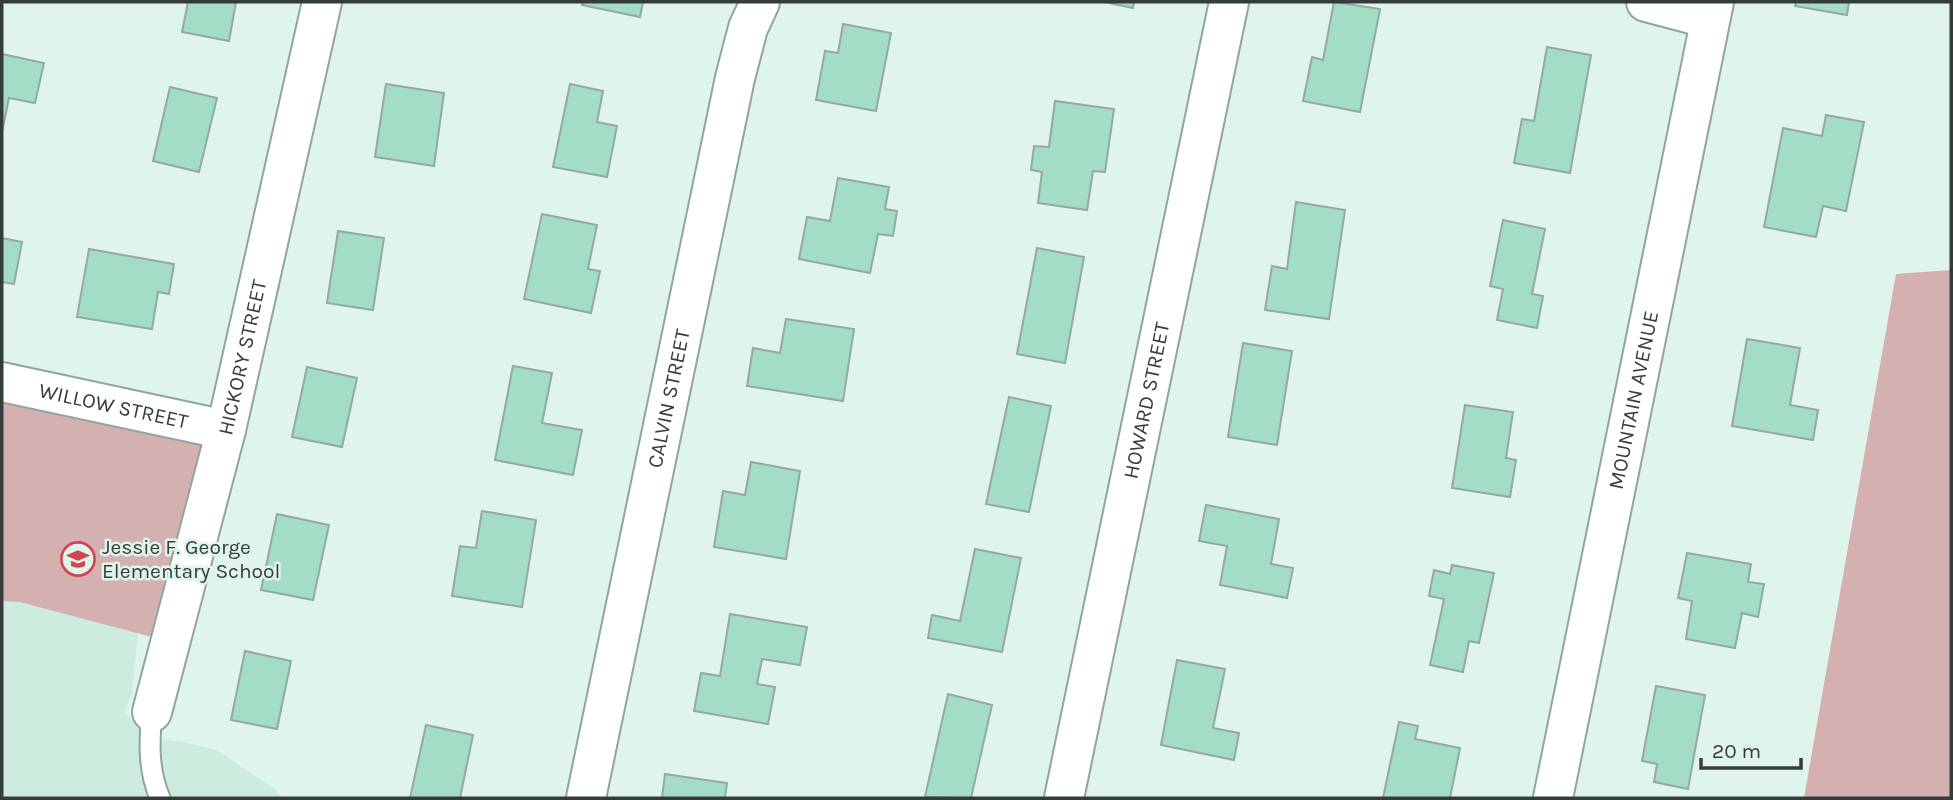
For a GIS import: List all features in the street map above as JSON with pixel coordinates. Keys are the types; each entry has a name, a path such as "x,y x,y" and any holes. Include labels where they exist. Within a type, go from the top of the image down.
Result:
{"street":[{"name":"HICKORY STREET","path":"152,712 226,430 321,2"},
{"name":"CALVIN STREET","path":"586,798 735,78 748,28 760,2"},
{"name":"HOWARD STREET","path":"1064,798 1229,2"},
{"path":"1646,2 1712,11"},
{"name":"MOUNTAIN AVENUE","path":"1553,798 1712,11"},
{"name":"WILLOW STREET","path":"2,382 226,430"}],"lane":[{"path":"152,712 149,747 152,781 159,798"}],"shaded area":[{"path":"1951,270 1951,798 1804,798 1896,274"},
{"name":"Jessie F. George Elementary School","path":"2,389 138,633 132,694 124,712 151,738 217,750 276,790 282,798 2,798"},
{"path":"2,389 213,434 182,645 20,602 2,601"}],"building":[{"path":"188,2 236,2 229,41 182,32"},
{"path":"583,2 643,2 640,17 582,5"},
{"path":"1104,2 1134,2 1133,8"},
{"path":"1334,2 1380,9 1360,112 1303,101 1312,57 1323,60"},
{"path":"1796,2 1849,2 1847,15 1795,6"},
{"path":"843,24 891,33 876,111 816,100 825,51 838,53"},
{"path":"1547,47 1591,55 1570,173 1514,163 1522,119 1534,121"},
{"path":"2,54 44,63 35,103 9,98 2,132"},
{"path":"386,84 444,93 434,166 375,157"},
{"path":"570,84 603,91 597,122 617,126 607,177 553,167"},
{"path":"170,87 217,98 199,172 153,161"},
{"path":"1055,101 1114,109 1105,172 1093,171 1087,210 1038,203 1042,172 1031,170 1034,146 1049,147"},
{"path":"1826,115 1864,122 1846,211 1823,206 1816,237 1764,227 1783,128 1822,136"},
{"path":"838,178 889,187 885,209 897,211 893,236 878,234 870,273 799,259 807,217 830,221"},
{"path":"1296,202 1345,210 1329,319 1265,310 1272,266 1287,269"},
{"path":"542,214 597,225 588,269 600,271 591,313 524,299"},
{"path":"1503,220 1545,229 1532,294 1543,296 1537,328 1497,320 1503,289 1490,286"},
{"path":"338,231 384,238 373,310 327,303"},
{"path":"2,238 22,242 14,284 2,282"},
{"path":"1037,248 1084,257 1065,363 1017,354"},
{"path":"89,249 174,264 169,294 158,292 152,329 77,317"},
{"path":"786,319 854,329 843,401 747,386 753,348 780,353"},
{"path":"1747,339 1800,348 1790,405 1818,410 1813,440 1732,426"},
{"path":"1243,343 1292,351 1277,445 1228,437"},
{"path":"513,366 552,373 542,423 582,430 573,475 495,460"},
{"path":"307,367 357,378 342,447 292,437"},
{"path":"1009,397 1051,406 1029,512 986,504"},
{"path":"1465,405 1513,412 1506,458 1516,460 1510,497 1452,488"},
{"path":"751,462 800,471 786,559 714,547 723,491 745,495"},
{"path":"1206,505 1279,519 1271,564 1293,568 1287,598 1220,585 1227,546 1199,541"},
{"path":"482,511 536,520 522,607 452,596 460,546 476,548"},
{"path":"277,514 329,525 313,600 261,590"},
{"path":"975,549 1021,558 1002,652 928,638 932,615 960,621"},
{"path":"1687,553 1751,564 1748,582 1764,584 1758,617 1742,613 1735,648 1686,639 1692,601 1678,598"},
{"path":"1452,565 1494,573 1479,643 1469,641 1463,672 1430,665 1444,599 1429,596 1434,570 1450,574"},
{"path":"730,614 807,627 800,665 762,659 757,684 775,687 768,724 694,711 701,673 720,676"},
{"path":"245,651 291,661 277,729 231,720"},
{"path":"1177,660 1225,669 1213,728 1239,733 1234,760 1161,745"},
{"path":"1656,686 1705,695 1688,789 1654,782 1657,764 1642,761"},
{"path":"948,694 992,705 971,798 925,797"},
{"path":"1399,722 1418,726 1415,739 1460,748 1450,798 1383,798"},
{"path":"426,725 473,735 460,798 410,798"},
{"path":"665,774 727,783 725,798 662,798"}],"place":[{"name":"Jessie F. George Elementary School","path":"78,559"}]}
